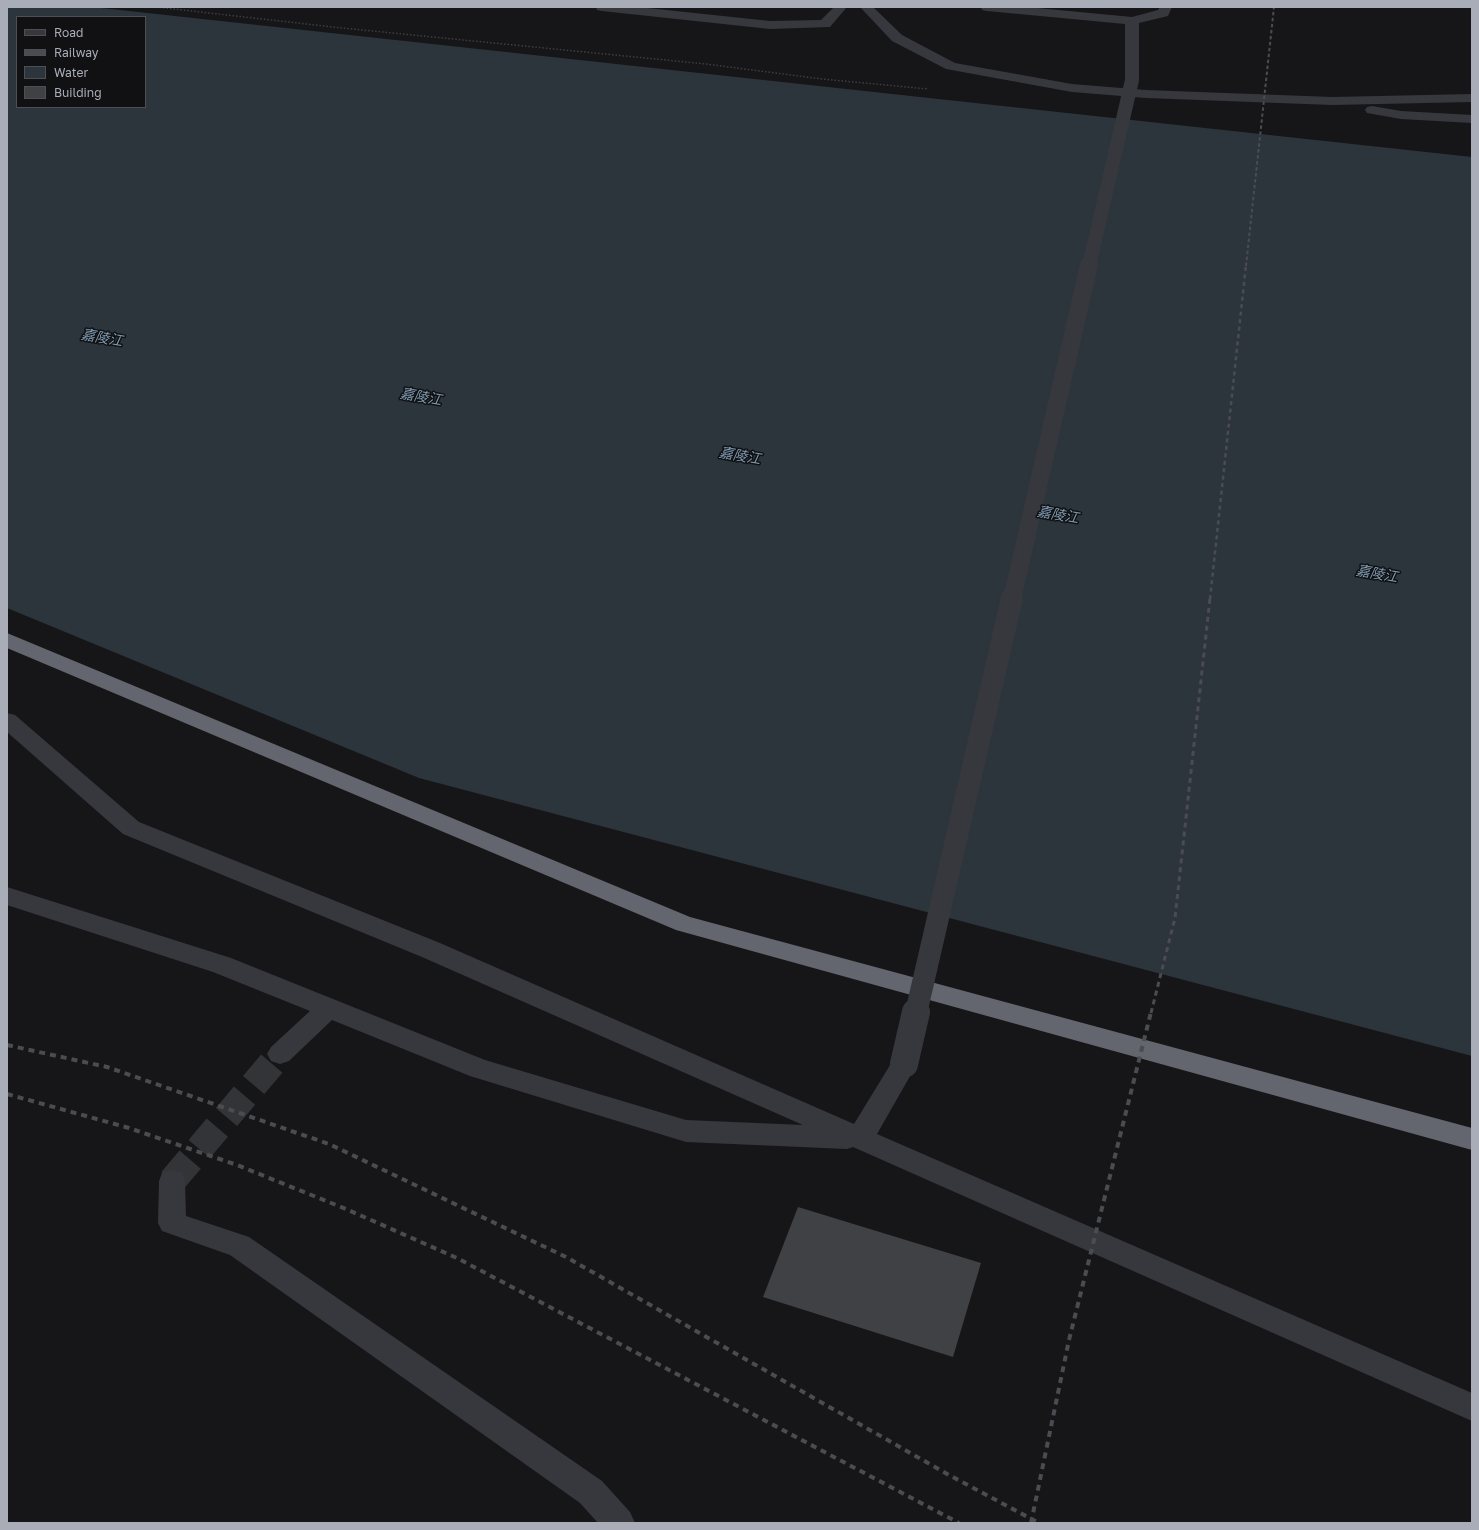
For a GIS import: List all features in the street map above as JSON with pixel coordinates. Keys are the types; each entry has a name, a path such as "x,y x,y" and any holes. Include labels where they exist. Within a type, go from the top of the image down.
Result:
{"highway":[{"path":"7,640 684,924 1472,1139"}],"street":[{"path":"602,7 770,25 825,24 841,7"},
{"path":"866,7 897,38 951,66 1072,88 1146,94 1332,101 1472,98"},
{"path":"987,7 1132,21 1163,12 1166,7"},
{"path":"860,1138 904,1064 1132,80 1132,21"},
{"path":"1332,101 1401,115 1472,119"},
{"path":"7,720 131,828 431,950 1472,1407"},
{"path":"7,896 222,965 479,1070 686,1131 860,1138"},
{"path":"280,1054 329,1008"},
{"path":"172,1181 172,1222 239,1246 428,1380 591,1492 619,1523"}],"path":[{"path":"156,7 342,28 706,64 822,79 933,90"}],"water":[{"name":"嘉陵江","path":"7,7 92,7 1472,157 1472,1056 419,778 7,608"}],"building":[{"path":"798,1207 981,1263 953,1357 763,1297"}],"tunnel":[{"path":"172,1181 280,1054"}],"railway":[{"path":"1246,266 1274,7"},
{"path":"1210,599 1246,265"},
{"path":"1151,1013 1175,918 1210,598"},
{"path":"1032,1519 1069,1340 1151,1012"},
{"path":"7,1045 107,1067 329,1144 566,1257 949,1475 1032,1519"},
{"path":"7,1094 129,1128 237,1165 346,1209 457,1258 959,1523"},
{"path":"1032,1519 1039,1523"}]}
